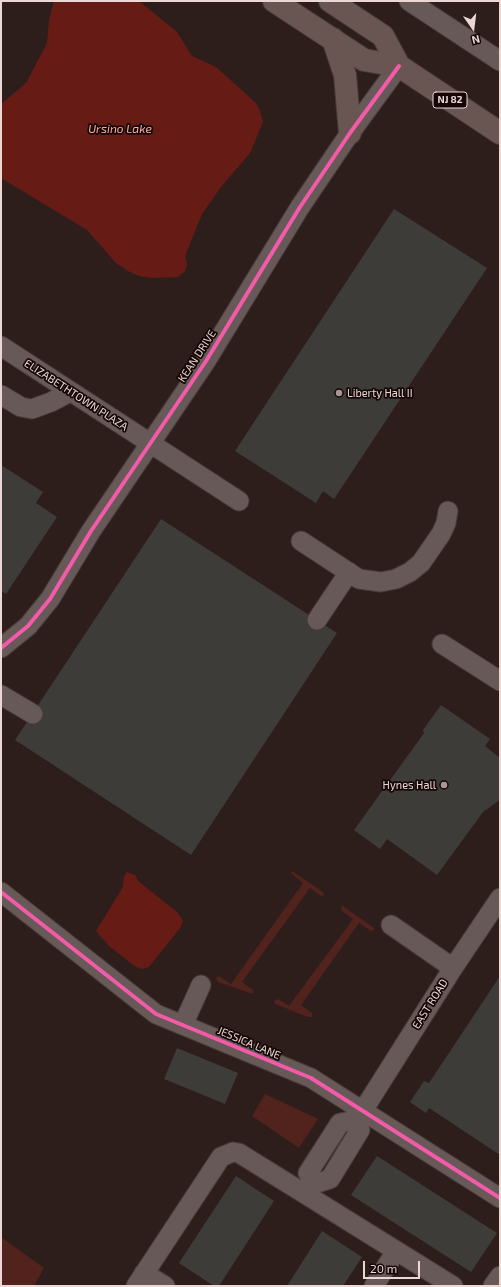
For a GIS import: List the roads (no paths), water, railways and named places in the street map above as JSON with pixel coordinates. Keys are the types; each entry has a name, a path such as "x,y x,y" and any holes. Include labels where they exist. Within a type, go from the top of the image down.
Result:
{"main road":[{"name":"NJ 82","path":"274,1 364,60 399,66 500,133"},
{"name":"NJ 82","path":"330,1 383,36 399,66"},
{"path":"333,39 345,75 350,133"}],"street":[{"path":"409,1 500,61"},
{"name":"KEAN DRIVE","path":"1,648 28,626 50,599 91,532 206,361 300,207 350,133 399,66"},
{"name":"ELIZABETHTOWN PLAZA","path":"1,346 239,501"},
{"path":"1,395 21,407 32,409 45,405 70,392"},
{"path":"301,541 359,579 381,582 396,579 410,572 421,563 441,534 446,523 448,511"},
{"path":"317,620 349,572"},
{"path":"442,644 500,681"},
{"path":"1,695 33,714"},
{"name":"JESSICA LANE","path":"1,892 156,1014 311,1078 360,1115 500,1198"},
{"name":"EAST ROAD","path":"360,1115 453,968 500,898"},
{"path":"391,925 453,968"},
{"path":"183,1025 201,985"},
{"path":"311,1190 308,1173 340,1123 360,1115"},
{"path":"165,1286 140,1279 221,1157 226,1153 239,1153 311,1190 396,1251 453,1286"},
{"path":"374,1286 396,1251"},
{"path":"493,1286 500,1276"}],"water":[{"name":"Ursino Lake","path":"54,1 139,1 177,32 192,56 216,67 256,103 260,111 263,122 250,153 221,187 202,214 185,256 187,264 185,271 178,277 153,278 139,276 128,271 116,263 87,230 1,178 1,104 26,83 47,43 49,20"},
{"path":"127,872 135,875 138,881 177,912 183,921 180,928 149,967 142,969 136,967 109,946 96,931 123,887 124,876"}],"place":[{"name":"Liberty Hall II","path":"339,393"},
{"name":"Hynes Hall","path":"444,785"}]}
